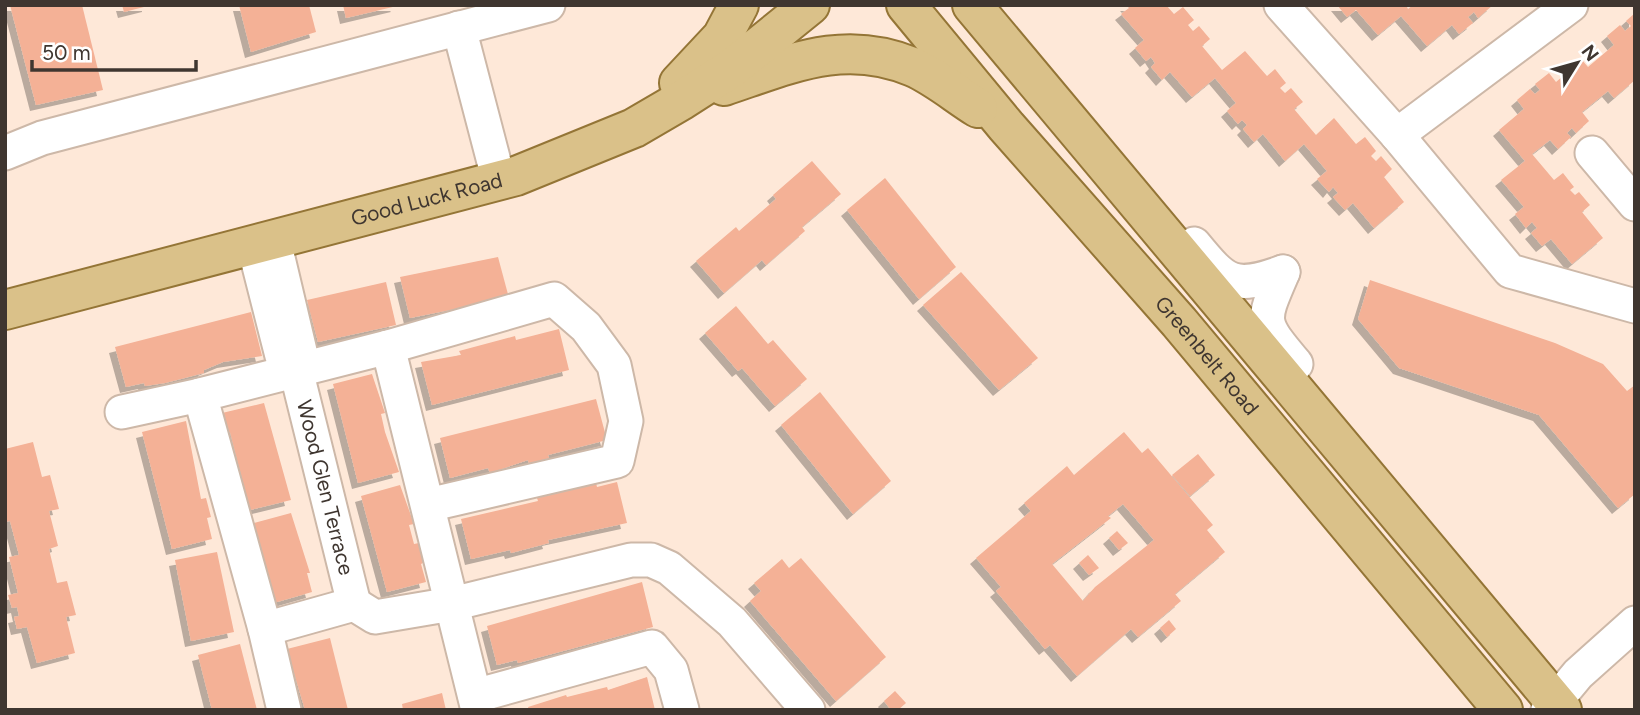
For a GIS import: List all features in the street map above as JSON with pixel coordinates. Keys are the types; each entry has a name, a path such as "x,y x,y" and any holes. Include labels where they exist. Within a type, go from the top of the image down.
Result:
{"main road":[{"path":"634,128 706,57 722,37 739,5"},
{"name":"Good Luck Road","path":"5,310 499,181 634,128 732,68 810,5"},
{"name":"Greenbelt Road","path":"906,5 1006,126 1179,323 1503,710"},
{"path":"972,5 1555,707"},
{"path":"1003,5 1153,220"},
{"path":"682,100 814,55 869,54 915,68 1006,126"}],"street":[{"path":"5,153 42,138 548,5"},
{"path":"1281,5 1397,135 1510,271 1633,299"},
{"path":"1397,135 1571,5"},
{"path":"459,27 499,181"},
{"path":"1592,153 1635,204"},
{"path":"1153,220 1192,242 1216,271 1231,282 1260,280 1283,272 1265,314 1269,332 1301,369 1315,415"},
{"name":"Wood Glen Terrace","path":"264,244 300,351 296,370 354,604"},
{"path":"122,412 388,347 554,299 586,327 614,365 626,421 617,461 428,505"},
{"path":"388,347 477,703 652,647 671,670 682,710"},
{"path":"200,395 265,629 284,710"},
{"path":"265,629 354,604 375,617 452,604 631,560 651,560 669,568 732,622 808,710"},
{"path":"1555,707 1578,674 1635,624"}],"building":[{"path":"10,5 82,5 103,90 36,105"},
{"path":"122,5 148,5 148,6 124,12"},
{"path":"239,5 309,5 316,32 251,52"},
{"path":"343,5 396,5 397,6 346,18"},
{"path":"1126,5 1166,5 1174,14 1183,7 1194,20 1188,25 1193,31 1199,26 1210,39 1202,46 1222,70 1245,51 1267,76 1275,69 1286,83 1280,88 1285,93 1291,88 1303,102 1294,109 1316,135 1334,118 1356,144 1365,137 1376,151 1371,156 1376,161 1381,156 1392,169 1384,177 1404,202 1374,228 1353,203 1345,210 1333,197 1338,193 1333,187 1329,192 1317,179 1327,171 1304,144 1285,161 1263,134 1254,142 1243,129 1247,125 1242,120 1238,124 1227,111 1236,103 1215,78 1192,97 1170,72 1162,80 1151,67 1155,63 1151,57 1146,61 1135,48 1144,40 1121,14 1129,8"},
{"path":"1337,5 1406,5 1408,9 1413,5 1493,5 1478,18 1474,12 1468,17 1473,23 1459,34 1452,25 1427,46 1401,16 1378,35 1356,10 1347,17"},
{"path":"1635,13 1635,80 1614,98 1608,91 1582,112 1589,121 1576,133 1572,128 1567,133 1571,137 1558,149 1550,140 1532,154 1554,180 1563,173 1574,187 1570,190 1575,195 1579,192 1590,205 1582,212 1603,238 1572,264 1551,239 1542,246 1531,233 1537,228 1532,222 1526,228 1515,214 1524,207 1501,180 1525,161 1499,130 1524,109 1517,100 1530,89 1535,94 1540,90 1535,84 1549,73 1556,82 1582,60 1588,67 1614,45 1607,36 1620,25 1625,31 1631,26 1626,21"},
{"path":"812,161 841,194 802,227 805,231 766,265 762,260 724,293 696,261 736,227 739,231 776,199 773,195"},
{"path":"885,178 956,267 919,299 847,210"},
{"path":"498,257 509,298 410,318 400,277"},
{"path":"961,272 1038,358 999,390 923,305"},
{"path":"1370,280 1555,343 1603,364 1627,391 1635,385 1635,494 1618,508 1539,415 1399,368 1358,319"},
{"path":"386,282 396,325 318,342 307,300"},
{"path":"736,306 768,344 773,340 807,379 775,406 742,368 738,371 705,333"},
{"path":"251,312 262,356 223,362 204,370 204,373 165,383 145,386 144,383 126,387 115,347"},
{"path":"559,329 569,370 432,405 421,362 461,355 459,351 515,336 516,340"},
{"path":"372,374 385,413 381,414 385,432 399,472 358,483 333,384"},
{"path":"820,392 891,481 853,514 781,425"},
{"path":"596,399 607,440 548,455 549,458 529,464 528,460 490,473 488,468 450,478 440,438"},
{"path":"264,403 291,500 250,510 230,432 226,433 222,413"},
{"path":"186,421 201,499 206,498 211,517 207,518 212,539 172,549 142,432"},
{"path":"1124,432 1142,453 1148,448 1213,525 1207,530 1225,552 1175,594 1181,601 1138,637 1131,629 1077,676 1050,645 1045,649 996,591 1001,587 976,558 1031,511 1024,503 1067,466 1074,475","holes":["1123,504 1154,540 1095,587 1083,601 1052,564 1111,518 1108,516"]},
{"path":"33,442 42,477 50,475 59,509 49,511 58,546 49,549 57,583 67,581 76,615 66,617 75,653 37,663 27,627 17,629 14,617 19,616 17,607 12,608 8,595 18,593 9,557 19,555 10,521 5,522 5,449"},
{"path":"1198,454 1215,475 1190,496 1172,475"},
{"path":"617,482 627,523 548,540 549,543 511,553 510,550 471,559 461,519 538,501 537,498 596,483 597,487"},
{"path":"400,485 414,524 409,525 414,544 419,543 425,562 421,564 426,582 387,592 361,496"},
{"path":"291,513 310,573 307,573 312,592 270,604 250,524"},
{"path":"1117,531 1128,543 1119,550 1109,538"},
{"path":"217,552 234,632 191,641 175,560"},
{"path":"1088,555 1099,568 1089,575 1079,563"},
{"path":"801,558 886,657 836,701 750,601 761,591 754,583 782,559 789,568"},
{"path":"642,582 653,627 518,663 517,660 497,665 487,626"},
{"path":"1169,620 1176,629 1167,637 1160,628"},
{"path":"330,638 348,710 305,710 287,649"},
{"path":"240,644 257,710 212,710 198,655"},
{"path":"647,677 655,710 529,710 528,707 566,695 567,697 607,687 608,690"},
{"path":"895,691 906,703 898,710 891,710 884,701"},
{"path":"442,693 446,710 403,710 402,704"}]}
